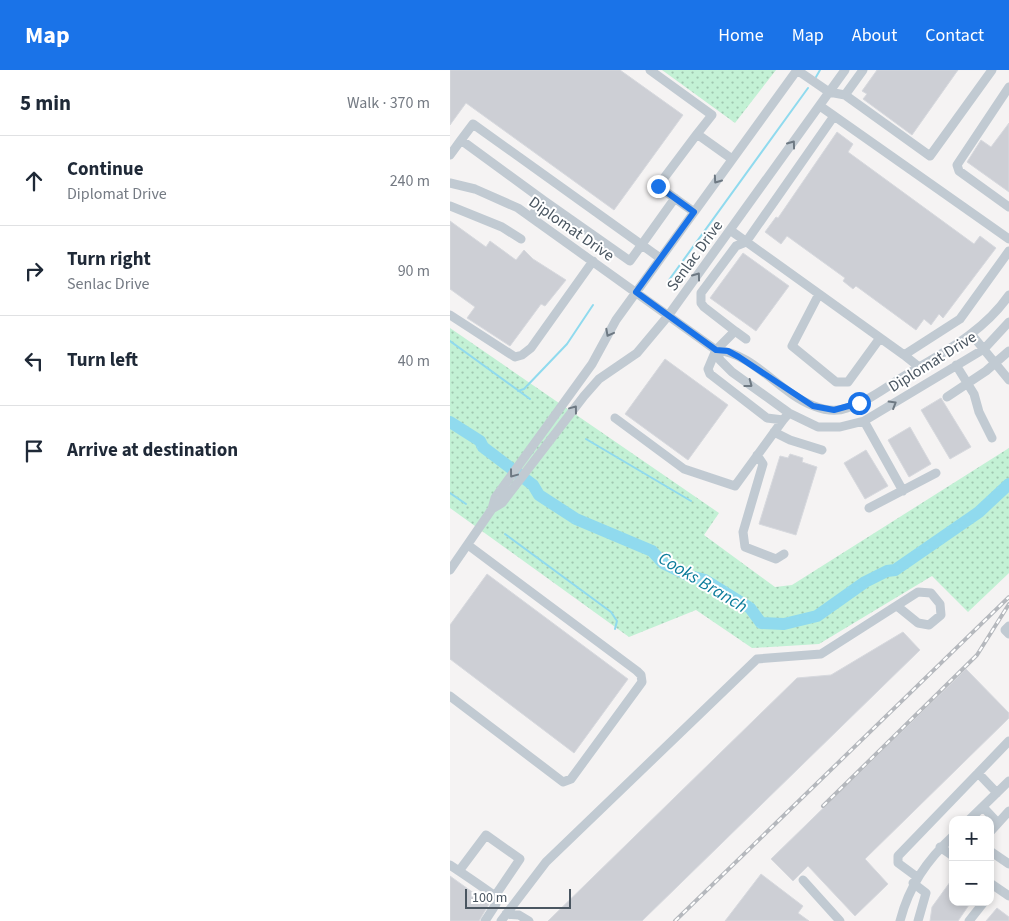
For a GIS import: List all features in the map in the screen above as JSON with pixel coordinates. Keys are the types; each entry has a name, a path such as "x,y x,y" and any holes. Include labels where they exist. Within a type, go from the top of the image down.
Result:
{"street":[{"path":"650,70 712,115 658,186 694,212"},
{"path":"797,70 829,92 845,95 930,156 992,70"},
{"name":"Senlac Drive","path":"450,570 492,509 495,498 592,364 616,320 797,70"},
{"name":"Senlac Drive","path":"492,509 502,504 594,385 637,353 668,316 845,70"},
{"path":"845,95 863,70"},
{"path":"1009,87 956,165 959,171 1009,207"},
{"path":"820,106 1009,239"},
{"path":"746,339 704,307 701,303 701,293 736,246 746,242 834,116"},
{"path":"450,155 473,124 660,258"},
{"path":"697,134 732,159"},
{"path":"461,140 630,261 675,198"},
{"name":"Diplomat Drive","path":"450,183 500,198 594,260 716,350 728,351 739,357 798,398 825,410 846,409 859,403 972,335 1000,308 1009,295"},
{"path":"531,217 543,200"},
{"path":"450,206 502,226 521,239"},
{"path":"730,230 904,355 919,368"},
{"path":"904,355 960,319 1009,251"},
{"path":"450,315 515,357 522,355 531,348 594,260"},
{"path":"819,294 792,346 836,382 848,382 880,338"},
{"name":"Diplomat Drive","path":"716,350 720,360 732,372 786,416 818,427 840,427 864,421 984,349 1009,322"},
{"path":"735,331 716,350 708,369 710,374 767,418 786,416"},
{"path":"972,335 1009,380"},
{"path":"947,397 968,384 1009,351"},
{"path":"956,365 968,384 992,438"},
{"path":"614,418 684,469 736,486 786,416"},
{"path":"864,421 903,491"},
{"path":"774,432 790,440 822,450"},
{"path":"757,455 763,464 743,532 745,547 776,559 784,554"},
{"path":"869,508 936,473"},
{"path":"450,696 563,782 571,779 642,682 638,671 468,545"},
{"path":"504,918 546,862 757,659 821,654 896,606 918,592 931,593 940,604 941,615 930,625 918,624 896,606"},
{"path":"1009,626 1005,630 1009,634"},
{"path":"918,921 926,893 898,863 898,856 1009,741"},
{"path":"978,773 997,793"},
{"path":"973,816 1009,782"},
{"path":"983,807 998,822"},
{"path":"994,827 1009,811"},
{"path":"459,871 486,835 520,859 495,896 496,904 484,921"},
{"path":"900,921 915,880 940,848 949,840"},
{"path":"940,848 949,854"},
{"path":"994,854 1009,864"},
{"path":"450,865 495,896"},
{"path":"803,880 840,921"},
{"path":"994,889 1009,896"},
{"path":"969,921 981,906"},
{"path":"504,918 518,914 529,921"}],"green space":[{"path":"662,70 776,70 735,123"},
{"path":"450,328 719,513 704,535 775,587 792,585 1009,448 1009,573 968,612 932,576 819,644 752,648 696,610 629,637 450,508"}],"building":[{"path":"450,70 620,70 683,115 614,210 466,103 450,125"},
{"path":"877,70 958,70 912,135 863,99 867,94 862,91"},
{"path":"1009,123 1009,192 967,162 981,140 991,147"},
{"path":"837,132 853,144 848,152 974,244 980,236 996,248 943,318 939,314 931,325 924,319 916,330 856,286 853,289 843,281 845,278 787,236 781,244 765,232 776,217 778,218"},
{"path":"450,221 486,247 490,241 516,260 524,250 533,259 566,280 545,306 541,304 510,346 467,318 475,307 450,289"},
{"path":"743,253 789,286 756,331 710,298"},
{"path":"665,359 728,405 688,460 625,414"},
{"path":"941,398 971,447 950,459 921,410"},
{"path":"910,427 931,464 909,477 888,440"},
{"path":"866,450 888,486 865,499 844,463"},
{"path":"790,454 803,458 802,462 817,467 796,535 759,524 780,456 788,458"},
{"path":"487,574 628,679 574,753 450,659 450,625"},
{"path":"903,632 920,650 642,921 548,921 797,678 831,675"},
{"path":"966,669 1009,713 1009,718 865,859 888,884 855,916 808,866 793,881 771,859"},
{"path":"761,874 803,906 798,913 809,921 725,921"},
{"path":"450,876 489,904 479,921 450,921"},
{"path":"949,884 949,906 968,906 958,921 930,921 932,907"},
{"path":"997,908 1009,917 1009,921 986,921"}],"waterway":[{"path":"816,77 820,70"},
{"path":"669,280 808,88"},
{"path":"518,391 524,389 567,344 593,305"},
{"path":"450,341 530,399"},
{"name":"Cooks Branch","path":"450,422 480,441 483,447 533,485 539,495 576,519 652,551 663,563 690,576 705,580 750,608 761,623 784,624 817,616 865,582 887,571 895,570 979,512 1009,484"},
{"path":"586,439 691,501"},
{"path":"450,493 466,504"},
{"path":"505,534 611,612 617,621 615,629"}],"railway":[{"path":"675,921 1009,597"},
{"path":"823,806 977,655 1009,604"}],"route":[{"path":"658,186 694,212 636,292 716,350 728,351 739,357 798,398 813,406 825,410 834,410 846,409 859,403"}]}
